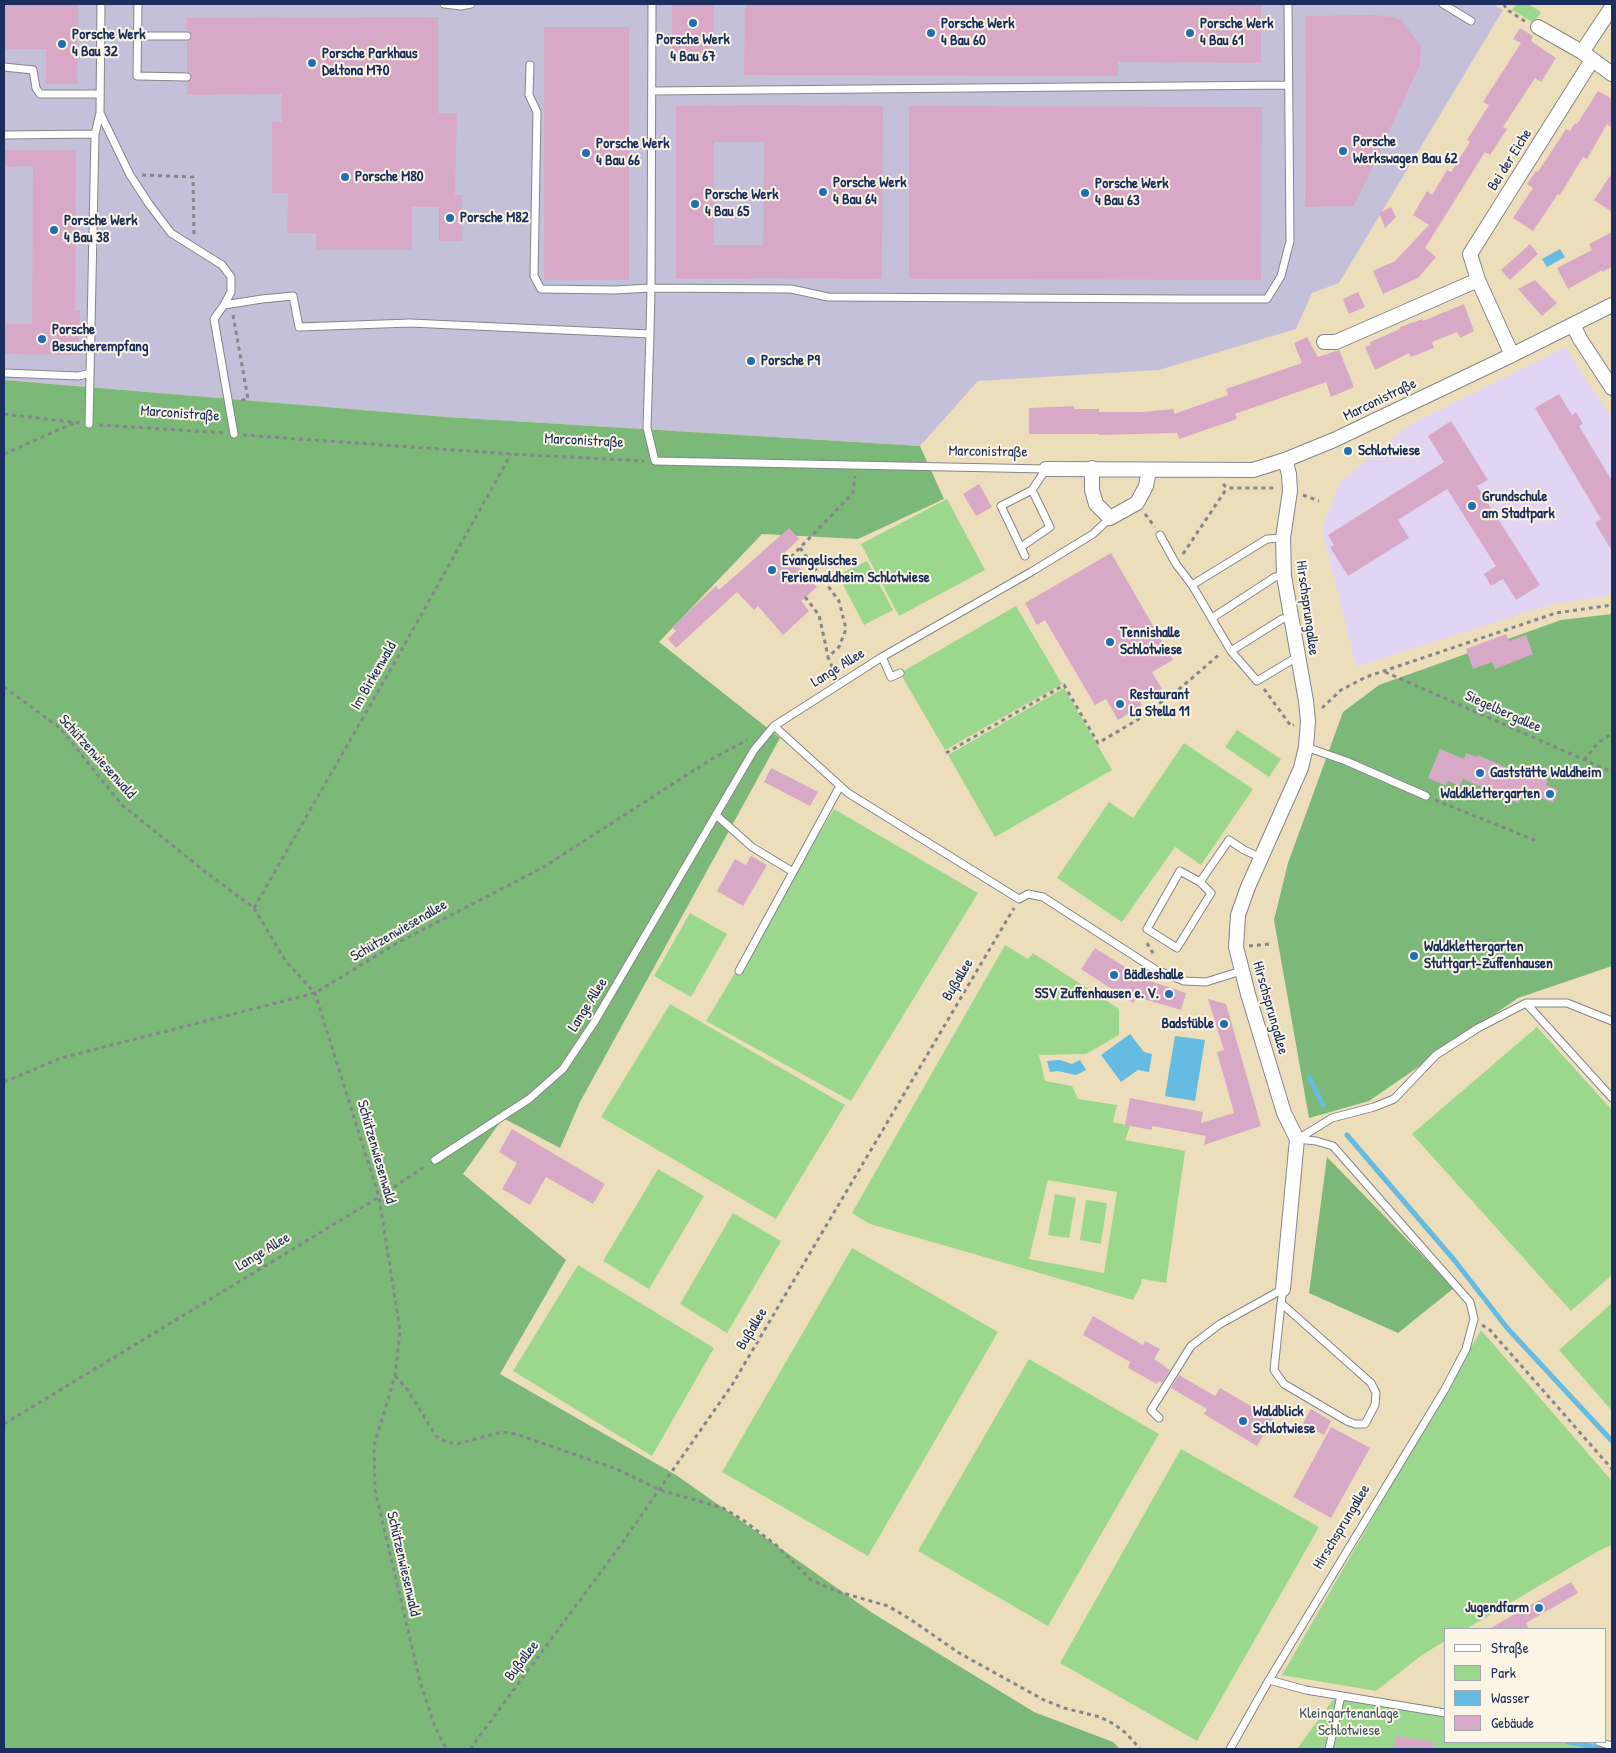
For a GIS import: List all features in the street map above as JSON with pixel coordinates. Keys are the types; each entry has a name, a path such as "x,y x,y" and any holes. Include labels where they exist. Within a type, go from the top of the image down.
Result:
{"street":[{"name":"Bei der Eiche","path":"1512,355 1478,280 1470,254 1587,56 1612,7"},
{"path":"1538,27 1587,56 1612,74"},
{"path":"1324,342 1336,342 1478,280"},
{"name":"Marconistraße","path":"1046,469 1253,470 1285,460 1334,440 1612,305"},
{"path":"1574,324 1580,339 1612,388"},
{"name":"Hirschsprungallee","path":"1285,460 1290,474 1290,491 1283,538 1284,576 1306,701 1308,721 1306,747 1301,768 1248,887 1238,915 1236,947 1241,971 1284,1114 1297,1140"},
{"path":"1092,468 1092,490 1096,504 1110,518 1137,503 1146,486 1149,470"},
{"path":"1283,1289 1297,1140"}],"lane":[{"path":"89,424 95,134 100,113 101,4"},
{"path":"138,4 138,76 187,77"},
{"path":"444,4 461,6 471,4"},
{"path":"652,4 651,288 647,428 655,462"},
{"path":"530,65 529,95 537,112 534,276 541,289 790,289 828,298 1267,299 1281,276 1290,241 1288,4"},
{"path":"1443,4 1471,21"},
{"path":"138,36 187,36"},
{"path":"4,66 33,70 36,88 40,94 100,94"},
{"path":"652,91 1288,85"},
{"path":"100,113 130,175 171,233 222,265 231,278 228,305 214,319 234,434"},
{"path":"4,135 95,134"},
{"path":"228,305 292,296 300,327 410,323 650,334"},
{"path":"4,373 79,376 90,373"},
{"name":"Marconistraße","path":"655,462 1046,469"},
{"path":"1025,556 1002,506 1032,490 1046,469"},
{"path":"1021,547 1050,527 1032,490"},
{"name":"Lange Allee","path":"434,1160 529,1099 563,1069 595,1021 754,750 774,726 882,656 1093,534 1110,518"},
{"path":"1160,535 1176,564 1192,585 1230,649 1257,681 1297,657"},
{"path":"1192,585 1268,539 1283,538"},
{"path":"1212,618 1275,577 1284,576"},
{"path":"1230,649 1282,620 1291,618"},
{"path":"882,656 891,676 900,673"},
{"path":"774,726 848,793 1019,899 1028,894 1043,897 1156,970 1184,982 1206,982 1241,971"},
{"path":"1306,747 1426,796"},
{"path":"739,972 840,786"},
{"path":"716,815 752,847 793,872"},
{"path":"1200,882 1229,840 1262,859"},
{"path":"1180,871 1200,882 1211,893 1177,948 1147,929 1180,871"},
{"path":"1297,1140 1332,1118 1374,1107 1394,1099 1436,1055 1478,1028 1526,1003 1567,1003 1612,1021"},
{"path":"1526,1003 1612,1098"},
{"path":"1297,1140 1316,1141 1333,1146 1470,1302 1474,1319"},
{"path":"1281,1303 1370,1383 1376,1394 1375,1405 1365,1424 1355,1424 1348,1421 1284,1384 1274,1370 1281,1303 1283,1289"},
{"path":"1159,1418 1151,1410 1191,1346 1220,1324 1283,1289"},
{"name":"Hirschsprungallee","path":"1230,1749 1268,1680 1445,1389 1466,1349 1474,1319"},
{"path":"1268,1680 1306,1690 1444,1713"},
{"path":"1329,1749 1341,1696"}],"path":[{"path":"1504,4 1506,8 1528,23 1538,27"},
{"path":"130,175 193,177 194,248"},
{"path":"228,305 248,399"},
{"name":"Marconistraße","path":"4,414 74,423 511,454 655,462"},
{"path":"4,454 74,423"},
{"name":"Im Birkenwald","path":"254,908 401,652 511,454"},
{"path":"790,558 853,493 856,466"},
{"path":"1176,564 1227,488"},
{"path":"1137,503 1160,535"},
{"path":"800,548 839,601 846,630 840,646 828,657"},
{"path":"805,597 820,615 828,657 840,683"},
{"path":"1257,681 1291,726 1308,721 1341,690 1366,677 1556,613 1612,605"},
{"path":"946,753 1064,685 1098,742 1151,712 1149,709 1170,697 1230,649"},
{"name":"Siegelbergallee","path":"1385,671 1612,772"},
{"name":"Schützenwiesenwald","path":"4,687 60,728 122,804 207,873 254,908 285,960 315,993 379,1197 400,1330 395,1376 374,1446 375,1490 420,1681 434,1722 446,1749"},
{"path":"1584,760 1598,743 1612,733"},
{"name":"Schützenwiesenallee","path":"4,1082 61,1058 315,993 399,942 542,868 710,760 749,739"},
{"path":"1426,796 1537,841"},
{"name":"Bußallee","path":"470,1749 604,1568 732,1385 1019,899"},
{"path":"1147,929 1144,938 1156,959 1156,970"},
{"name":"Lange Allee","path":"4,1424 379,1197 434,1160"},
{"path":"1474,1319 1490,1330 1612,1469"},
{"path":"395,1376 407,1389 436,1436 446,1442 457,1444 502,1432 516,1434 609,1466 660,1490 723,1508 743,1520 776,1545 811,1580 836,1591 888,1606 959,1653 1044,1700 1064,1708 1100,1716 1127,1734 1140,1749"}],"shaded area":[{"path":"4,4 1493,4 1503,10 1339,283 1312,293 1296,329 1159,370 978,381 920,446 446,417 4,380"},
{"name":"Grundschule am Stadtpark","path":"1565,347 1612,419 1612,595 1552,604 1356,667 1322,529 1340,482 1409,425"}],"green space":[{"path":"1516,4 1528,4 1541,12 1534,23 1512,10"},
{"path":"4,380 446,417 920,446 944,499 858,539 762,534 659,642 780,738 580,1102 560,1148 503,1118 463,1174 566,1260 500,1374 676,1475 874,1614 1034,1712 1113,1742 1120,1749 4,1749"},
{"path":"947,499 985,570 899,616 861,544"},
{"path":"867,561 893,610 864,625 838,575"},
{"path":"1016,606 1062,684 945,750 900,673"},
{"path":"1612,614 1612,966 1518,998 1369,1101 1309,1118 1274,920 1288,863 1343,712 1379,685 1561,620"},
{"path":"1064,688 1112,770 995,837 948,755"},
{"path":"1237,730 1281,759 1269,777 1225,747"},
{"path":"1184,743 1253,789 1201,865 1175,847 1122,922 1057,878 1109,802 1133,818"},
{"path":"834,809 978,893 851,1101 706,1021"},
{"path":"690,913 727,934 691,997 654,976"},
{"path":"1005,945 1028,959 1033,953 1119,1009 1119,1035 1086,1054 1039,1055 1045,1081 1072,1086 1078,1099 1117,1105 1113,1122 1130,1126 1125,1140 1185,1151 1166,1283 1142,1279 1133,1300 870,1224 852,1213","holes":["1048,1180 1117,1192 1104,1273 1029,1259"]},
{"path":"670,1004 845,1105 776,1219 601,1117"},
{"path":"1537,1027 1612,1110 1612,1275 1571,1311 1412,1134"},
{"path":"1327,1157 1454,1288 1398,1333 1309,1293"},
{"path":"658,1169 704,1196 649,1289 603,1261"},
{"path":"1055,1194 1076,1198 1069,1238 1048,1235"},
{"path":"1086,1200 1107,1203 1101,1244 1080,1240"},
{"path":"733,1213 781,1241 727,1333 680,1304"},
{"path":"852,1248 998,1332 868,1556 722,1472"},
{"path":"578,1265 714,1348 652,1456 513,1371"},
{"path":"1612,1303 1612,1411 1559,1350"},
{"path":"1481,1330 1612,1481 1612,1545 1600,1550 1468,1628 1444,1628 1444,1642 1422,1655 1376,1691 1282,1675"},
{"path":"1029,1359 1159,1434 1048,1626 918,1551"},
{"path":"1181,1449 1319,1527 1197,1741 1060,1663"},
{"name":"Kleingartenanlage Schlotwiese","path":"1341,1696 1444,1713 1444,1743 1600,1743 1612,1749 1297,1749 1332,1701"}],"water":[{"path":"1560,249 1565,257 1547,267 1542,259"},
{"path":"1130,1034 1144,1052 1152,1054 1149,1072 1138,1070 1121,1082 1101,1055"},
{"path":"1175,1036 1205,1040 1195,1101 1165,1096"},
{"path":"1060,1060 1072,1064 1080,1060 1086,1070 1076,1075 1058,1071 1050,1072 1047,1061"}],"building":[{"path":"4,4 78,4 77,84 46,84 46,49 4,49"},
{"name":"Porsche Werk 4 Bau 67","path":"672,4 714,4 714,43 710,43 710,58 672,58"},
{"name":"Porsche Werk 4 Bau 60","path":"745,4 1261,4 1261,63 1118,62 1118,76 744,75"},
{"name":"Porsche Werkswagen Bau 62","path":"1375,15 1401,20 1421,46 1420,65 1354,206 1305,207 1306,16"},
{"path":"438,17 438,113 457,113 455,195 462,195 462,241 439,241 439,207 412,207 412,250 316,250 316,233 287,233 288,193 272,193 272,122 282,122 282,94 187,95 187,82 192,77 187,72 187,41 192,36 187,31 186,18"},
{"name":"Porsche Werk 4 Bau 66","path":"544,27 629,27 629,280 544,280"},
{"path":"1520,28 1533,36 1531,41 1556,58 1541,82 1535,78 1503,127 1507,129 1490,155 1485,152 1425,248 1436,257 1418,278 1383,294 1373,271 1395,261 1429,225 1413,215 1427,191 1432,195 1447,170 1451,172 1470,142 1467,140 1489,105 1483,102 1521,43 1513,39"},
{"path":"1598,91 1612,99 1612,128 1607,124 1587,159 1583,157 1560,195 1558,194 1533,231 1513,218 1533,188 1527,184 1536,171 1538,172 1566,129 1570,131 1575,123 1577,124"},
{"name":"Porsche Werk 4 Bau 64","path":"676,106 883,106 882,279 676,279","holes":["714,142 764,142 763,245 714,245"]},
{"name":"Porsche Werk 4 Bau 63","path":"909,106 1262,107 1261,280 909,279"},
{"name":"Porsche Werk 4 Bau 38","path":"4,150 76,150 75,310 80,310 79,355 4,354 4,324 32,324 33,166 4,167"},
{"path":"1612,173 1612,212 1594,200"},
{"path":"1391,207 1396,217 1385,228 1379,213"},
{"path":"1612,232 1612,267 1602,272 1602,270 1568,289 1557,268 1592,250 1589,244"},
{"path":"1530,244 1538,254 1510,280 1501,270"},
{"path":"1535,280 1557,303 1542,316 1518,289"},
{"path":"1358,292 1365,307 1349,314 1343,299"},
{"path":"1464,304 1474,331 1460,338 1457,332 1432,342 1434,348 1411,357 1409,353 1375,370 1365,347 1371,345 1370,342 1400,329 1400,327 1423,319 1423,321"},
{"path":"1307,337 1318,357 1339,350 1354,387 1331,397 1326,382 1235,414 1237,419 1179,439 1177,433 1029,434 1029,408 1074,406 1074,409 1099,409 1099,412 1142,412 1174,409 1174,414 1228,395 1226,389 1302,363 1294,343"},
{"path":"1559,394 1572,415 1576,412 1583,424 1579,426 1612,481 1612,551 1595,523 1601,519 1535,408"},
{"path":"1451,421 1488,480 1477,486 1540,585 1516,600 1503,579 1491,586 1484,574 1496,566 1447,489 1398,520 1409,538 1348,576 1330,547 1334,545 1328,535 1444,462 1428,436"},
{"path":"979,484 992,507 976,516 963,494"},
{"name":"Evangelisches Ferienwaldheim Schlotwiese","path":"789,528 799,539 785,552 817,587 801,601 809,611 783,635 758,606 754,610 737,592 676,648 668,639 676,631 672,627 716,586 719,590"},
{"name":"Tennishalle Schlotwiese","path":"1111,553 1173,660 1152,672 1162,689 1140,702 1142,705 1118,720 1106,699 1095,705 1045,620 1037,625 1025,603"},
{"path":"1506,634 1509,641 1526,635 1533,654 1495,669 1492,662 1473,669 1466,649"},
{"name":"Gaststätte Waldheim","path":"1440,749 1464,759 1466,753 1477,757 1478,755 1507,768 1509,764 1548,780 1546,785 1558,790 1553,803 1524,791 1518,803 1463,779 1460,786 1448,781 1446,786 1428,778"},
{"path":"771,768 818,792 810,806 764,782"},
{"path":"751,856 767,865 743,906 717,891 735,859 746,865"},
{"name":"Bädleshalle","path":"1095,948 1144,979 1186,993 1181,1010 1137,997 1133,1003 1081,969"},
{"path":"1208,999 1226,1004 1261,1126 1204,1145 1206,1136 1152,1126 1152,1130 1125,1125 1130,1098 1203,1112 1201,1123 1234,1113 1217,1052 1224,1050"},
{"path":"512,1129 605,1184 593,1204 546,1177 530,1205 502,1189 517,1163 499,1152"},
{"path":"1093,1316 1143,1345 1145,1341 1160,1349 1154,1359 1170,1370 1162,1383 1158,1381 1157,1384 1128,1368 1130,1362 1083,1335"},
{"path":"1179,1375 1215,1396 1220,1388 1273,1419 1257,1446 1204,1414 1207,1409 1171,1388"},
{"path":"1311,1409 1331,1421 1324,1435 1303,1423"},
{"path":"1331,1427 1370,1448 1331,1518 1293,1497"},
{"name":"Jugendfarm","path":"1571,1582 1578,1593 1526,1623 1528,1628 1491,1628"},
{"path":"1396,1736 1434,1742 1433,1749 1394,1749"}],"waterway":[{"path":"1309,1077 1323,1105"},
{"path":"1347,1135 1455,1261 1508,1329 1612,1441"},
{"path":"1573,1743 1606,1749"}],"place":[{"name":"Porsche Werk 4 Bau 67","path":"693,23"},
{"name":"Porsche Werk 4 Bau 60","path":"931,33"},
{"name":"Porsche Werk 4 Bau 61","path":"1190,33"},
{"name":"Porsche Werk 4 Bau 32","path":"62,44"},
{"name":"Porsche Parkhaus Deltona M70","path":"312,63"},
{"name":"Porsche Werkswagen Bau 62","path":"1343,151"},
{"name":"Porsche Werk 4 Bau 66","path":"586,153"},
{"name":"Porsche M80","path":"345,177"},
{"name":"Porsche Werk 4 Bau 64","path":"823,192"},
{"name":"Porsche Werk 4 Bau 63","path":"1085,193"},
{"name":"Porsche Werk 4 Bau 65","path":"695,204"},
{"name":"Porsche M82","path":"450,218"},
{"name":"Porsche Werk 4 Bau 38","path":"54,230"},
{"name":"Porsche Besucherempfang","path":"42,339"},
{"name":"Porsche P9","path":"751,361"},
{"name":"Schlotwiese","path":"1348,451"},
{"name":"Grundschule am Stadtpark","path":"1472,506"},
{"name":"Evangelisches Ferienwaldheim Schlotwiese","path":"772,570"},
{"name":"Tennishalle Schlotwiese","path":"1110,642"},
{"name":"Restaurant La Stella 11","path":"1120,704"},
{"name":"Gaststätte Waldheim","path":"1480,773"},
{"name":"Waldklettergarten","path":"1550,794"},
{"name":"Waldklettergarten Stuttgart-Zuffenhausen","path":"1414,956"},
{"name":"Bädleshalle","path":"1114,975"},
{"name":"SSV Zuffenhausen e. V.","path":"1169,994"},
{"name":"Badstüble","path":"1224,1024"},
{"name":"Waldblick Schlotwiese","path":"1243,1421"},
{"name":"Jugendfarm","path":"1539,1608"}]}
